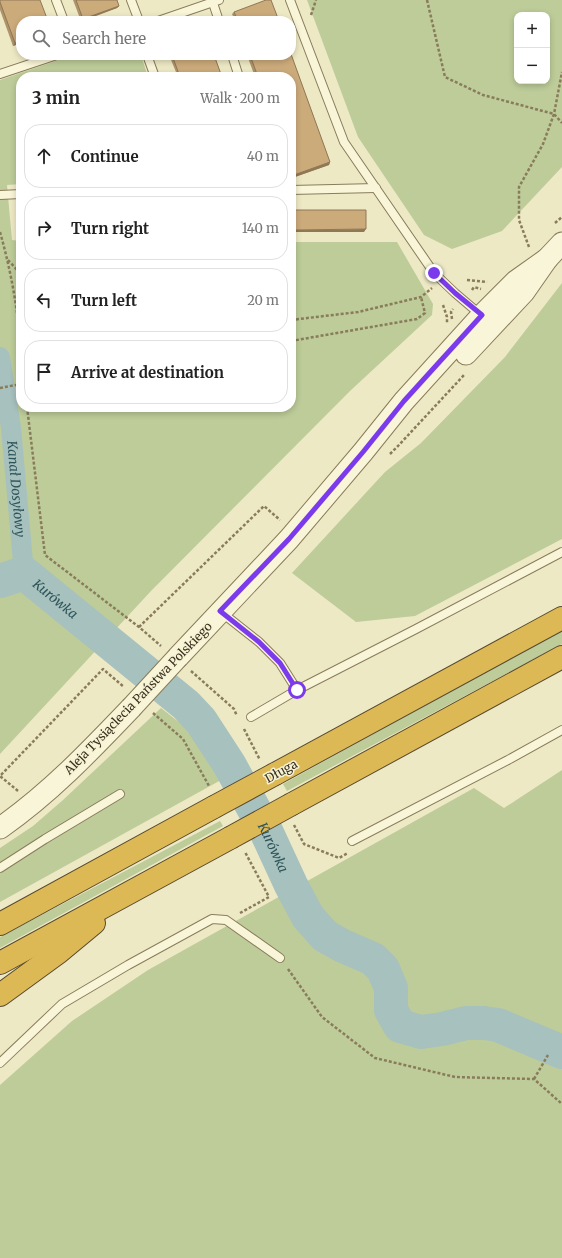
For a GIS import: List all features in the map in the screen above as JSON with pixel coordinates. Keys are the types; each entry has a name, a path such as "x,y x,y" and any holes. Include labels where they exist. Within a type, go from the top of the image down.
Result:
{"highway":[{"name":"Długa","path":"0,924 214,807 269,770 562,618"},
{"path":"0,963 230,838 292,813 562,657"},
{"path":"0,995 59,952 132,891"}],"street":[{"name":"Aleja Tysiąclecia Państwa Polskiego","path":"0,828 29,806 66,774 131,708 220,611 289,539 363,452 418,406 488,320 524,292 547,259 562,243"}],"lane":[{"path":"56,0 62,16"},
{"path":"131,0 136,16"},
{"path":"290,0 344,142 434,273 488,320"},
{"path":"172,16 215,1 219,16"},
{"path":"0,64 2,73 42,60"},
{"path":"149,60 153,72"},
{"path":"234,60 237,72"},
{"path":"296,190 376,188"},
{"path":"0,195 16,194"},
{"path":"251,717 297,690 562,552"},
{"path":"220,611 259,642 280,663 297,690"},
{"path":"352,841 508,760 562,730"},
{"path":"0,868 120,794"},
{"path":"0,1063 62,1004 128,965 212,919 226,920 280,958"}],"path":[{"path":"427,0 445,77 483,95 554,114 562,122"},
{"path":"529,248 519,220 519,187 543,144 554,114 562,72"},
{"path":"0,232 8,260 16,306"},
{"path":"8,260 16,269"},
{"path":"296,319 358,312 421,297 442,281"},
{"path":"296,340 418,319 425,312 421,297"},
{"path":"0,388 16,385"},
{"path":"28,412 45,555 139,627 264,506 280,520"},
{"path":"18,792 0,776 103,669"},
{"path":"234,709 238,716"},
{"path":"241,723 269,770"},
{"path":"292,813 304,844 339,858 353,851"},
{"path":"280,958 322,1017 375,1058 455,1077 534,1079 562,1104"},
{"path":"534,1079 548,1055"}],"green space":[{"path":"307,0 562,0 562,167 502,231 452,249 424,235 358,137"},
{"path":"58,60 143,60 146,72 23,72"},
{"path":"16,75 16,184 7,185 12,240 16,240 16,412 296,412 296,242 397,242 433,304 432,315 350,391 151,591 0,754 0,80"},
{"path":"562,283 562,539 415,616 356,622 292,573 385,472 421,443 505,357"},
{"path":"562,630 562,644 287,791 283,784"},
{"path":"161,708 185,727 221,780 0,902 0,848 33,826 63,800"},
{"path":"562,770 562,1258 0,1258 0,1085 72,1021 148,970 474,788 504,808"},
{"path":"220,821 223,826 0,948 0,937"}],"building":[{"path":"0,0 40,0 46,16 16,16 15,43"},
{"path":"76,0 117,0 119,6 91,16 82,16"},
{"path":"266,0 271,0 277,16 236,16 234,12"},
{"path":"174,60 216,60 220,72 178,72"},
{"path":"252,60 293,60 330,162 296,174 296,72 256,72"},
{"path":"296,210 366,210 366,229 296,230"}],"waterway":[{"name":"Kanał Dosyłowy","path":"0,357 11,428 24,573"},
{"name":"Kurówka","path":"0,581 24,573 186,705 201,721 229,764 266,831 291,885 308,917 325,936 343,946 373,959 383,969 391,988 391,1010 400,1026 421,1032 466,1023 498,1025 562,1052"}],"route":[{"path":"297,690 280,663 259,642 220,611 289,539 404,401 482,315 455,293 434,273"}]}
